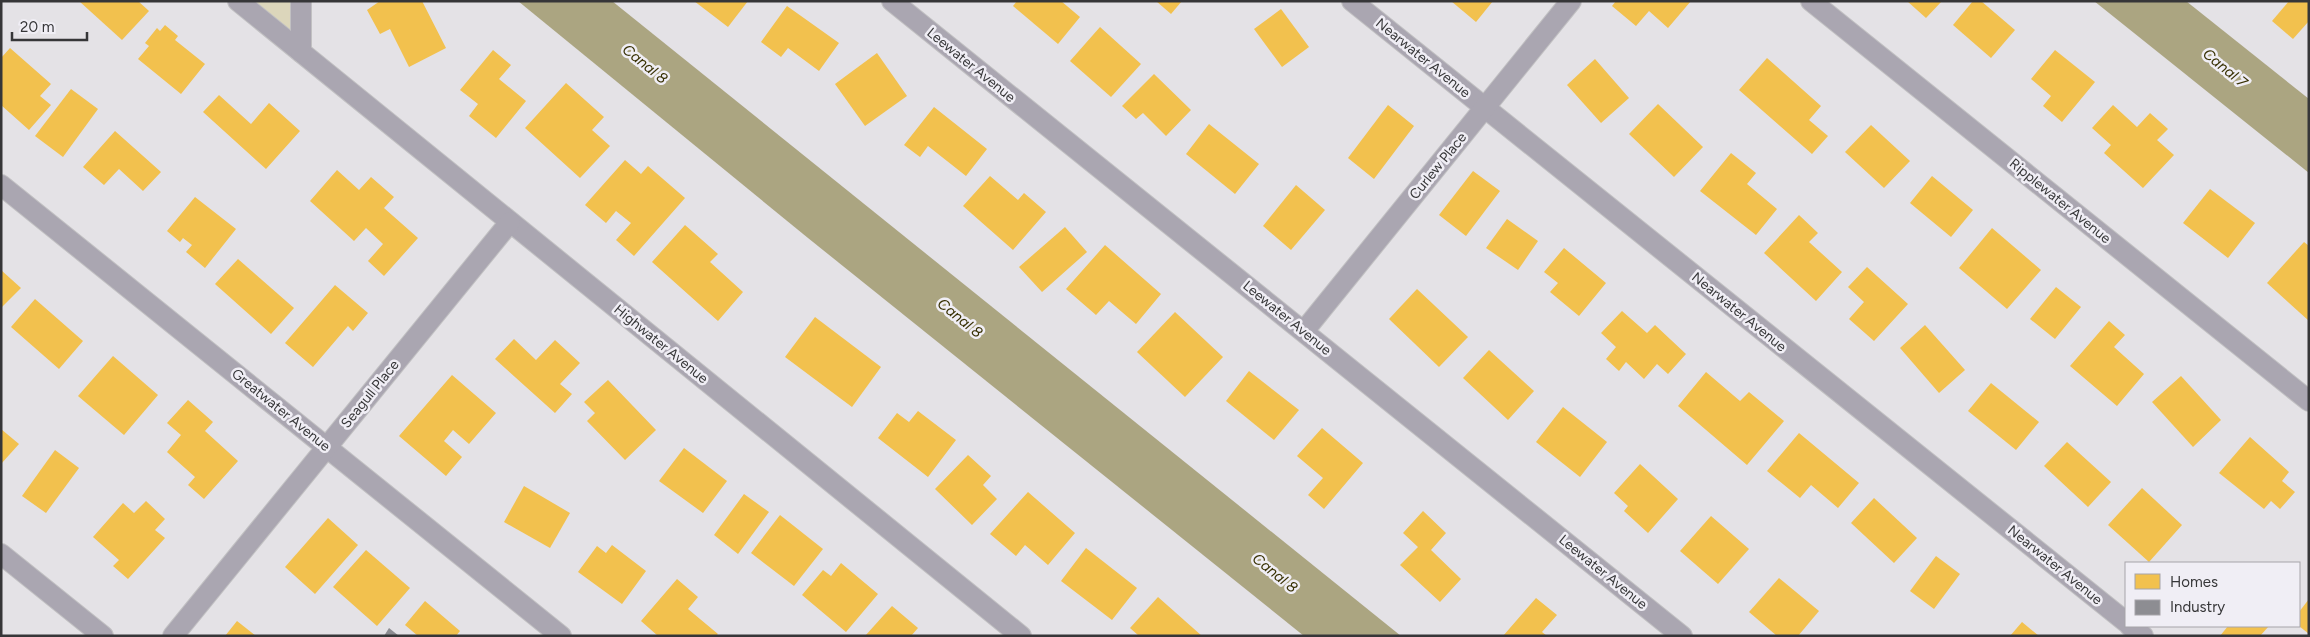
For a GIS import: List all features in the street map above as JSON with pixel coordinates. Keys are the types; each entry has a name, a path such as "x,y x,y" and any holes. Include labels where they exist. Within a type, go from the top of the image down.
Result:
{"street":[{"name":"Highwater Avenue","path":"238,1 1021,636"},
{"path":"301,1 301,52"},
{"name":"Leewater Avenue","path":"892,1 1682,636"},
{"name":"Nearwater Avenue","path":"1352,1 2125,621"},
{"name":"Curlew Place","path":"1304,331 1571,1"},
{"name":"Ripplewater Avenue","path":"1811,1 2309,401"},
{"name":"Greatwater Avenue","path":"1,185 561,636"},
{"name":"Seagull Place","path":"173,636 510,222"},
{"path":"1,554 103,636"},
{"path":"2131,627 2143,636"}],"shaded area":[{"path":"244,1 296,1 296,43"}],"water":[{"name":"Canal 8","path":"518,1 612,1 1401,636 1304,636 808,238"},
{"name":"Canal 7","path":"2094,1 2186,1 2309,99 2309,173"}],"building: Homes":[{"path":"79,1 138,1 149,11 122,40"},
{"path":"380,1 422,1 446,48 409,67 390,29 380,34 367,10"},
{"path":"694,1 748,1 728,27"},
{"path":"1017,1 1061,1 1080,17 1058,44 1013,6"},
{"path":"1156,1 1182,1 1171,14"},
{"path":"1451,1 1493,1 1476,22"},
{"path":"1616,1 1691,1 1668,28 1649,11 1636,26 1612,6"},
{"path":"1907,1 1942,1 1926,18"},
{"path":"1973,1 1981,1 2015,30 1991,58 1953,25"},
{"path":"2289,1 2309,1 2309,21 2293,39 2272,21"},
{"path":"787,6 839,43 819,71 788,48 781,57 761,42"},
{"path":"1281,9 1309,47 1282,67 1254,29"},
{"path":"165,25 178,36 175,40 205,64 181,94 138,59 149,46 145,43 157,28 160,31"},
{"path":"1100,27 1141,64 1111,97 1070,61"},
{"path":"10,48 51,84 40,96 51,105 29,130 1,105 1,58"},
{"path":"493,50 511,65 499,79 526,101 496,138 469,116 478,104 460,90"},
{"path":"2055,50 2095,82 2062,122 2043,106 2051,96 2031,79"},
{"path":"877,53 907,96 865,126 835,84"},
{"path":"1767,58 1821,106 1809,120 1828,136 1812,154 1739,90"},
{"path":"1595,59 1629,98 1601,123 1567,85"},
{"path":"1154,74 1191,110 1166,136 1143,113 1136,119 1122,106"},
{"path":"566,83 604,117 592,130 610,146 580,178 525,128"},
{"path":"71,89 98,109 63,157 35,136"},
{"path":"219,95 251,124 269,103 300,131 266,169 203,112"},
{"path":"1658,104 1703,147 1674,177 1629,134"},
{"path":"1388,105 1414,126 1374,179 1348,158"},
{"path":"2113,105 2137,127 2150,113 2168,129 2157,140 2174,155 2143,188 2104,153 2111,145 2092,128"},
{"path":"934,107 987,149 966,176 928,146 920,157 904,145"},
{"path":"1209,124 1259,164 1235,194 1186,154"},
{"path":"1871,125 1910,161 1884,188 1845,152"},
{"path":"115,131 161,172 143,191 119,169 104,185 83,167"},
{"path":"1731,153 1756,173 1747,184 1777,209 1756,235 1700,191"},
{"path":"625,160 641,174 648,166 685,198 634,256 616,240 631,223 616,211 606,223 585,205"},
{"path":"337,170 359,190 371,177 394,197 384,208 418,238 384,276 368,261 383,244 366,228 354,241 310,201"},
{"path":"1473,171 1500,191 1466,236 1439,215"},
{"path":"990,176 1018,200 1024,193 1046,212 1013,250 963,206"},
{"path":"1932,176 1973,210 1951,237 1910,203"},
{"path":"1296,185 1325,210 1291,250 1263,226"},
{"path":"2210,189 2255,223 2228,258 2183,223"},
{"path":"195,197 236,229 205,268 186,252 192,245 183,238 180,242 167,231"},
{"path":"1799,215 1818,233 1809,242 1842,272 1816,301 1764,253"},
{"path":"1507,219 1538,241 1518,270 1486,248"},
{"path":"685,225 718,254 710,262 743,292 718,321 652,262"},
{"path":"1065,227 1087,252 1042,292 1019,267"},
{"path":"1992,228 2041,270 2007,309 1959,268"},
{"path":"2304,242 2309,246 2309,321 2267,283"},
{"path":"1105,245 1161,294 1136,324 1109,301 1096,315 1066,289"},
{"path":"1564,248 1606,283 1579,316 1550,292 1558,283 1544,272"},
{"path":"238,259 294,308 271,334 215,284"},
{"path":"1867,267 1908,304 1874,341 1849,319 1864,302 1848,287"},
{"path":"1,270 21,288 1,308"},
{"path":"335,285 368,313 353,331 348,326 313,367 285,343"},
{"path":"2056,287 2081,307 2055,339 2030,319"},
{"path":"1417,289 1468,337 1439,367 1389,319"},
{"path":"35,299 83,341 59,369 11,327"},
{"path":"1622,311 1647,333 1655,325 1686,354 1668,374 1657,364 1644,379 1626,362 1619,371 1606,359 1616,347 1601,333"},
{"path":"1175,312 1223,357 1185,397 1137,352"},
{"path":"815,317 881,367 852,407 785,357"},
{"path":"2109,321 2125,335 2114,347 2144,374 2117,406 2070,366"},
{"path":"1925,325 1965,370 1939,393 1900,348"},
{"path":"514,339 536,360 555,340 580,363 560,384 572,394 555,413 495,359"},
{"path":"1489,350 1534,391 1508,420 1463,378"},
{"path":"113,356 158,395 124,435 78,396"},
{"path":"1249,371 1299,410 1274,440 1226,401"},
{"path":"1706,372 1740,401 1749,392 1784,421 1747,465 1678,406"},
{"path":"452,375 496,413 469,444 453,430 444,441 462,457 446,476 399,436"},
{"path":"2181,376 2221,420 2193,447 2152,402"},
{"path":"608,380 656,430 625,460 587,421 595,413 584,402"},
{"path":"1991,383 2039,422 2016,450 1968,411"},
{"path":"188,400 213,422 205,431 238,461 204,499 188,485 195,477 167,452 181,435 167,423"},
{"path":"1563,407 1607,442 1580,477 1536,442"},
{"path":"918,411 956,440 928,477 878,438 897,413 909,422"},
{"path":"1322,428 1363,463 1324,509 1308,495 1323,478 1297,456"},
{"path":"1,429 19,444 1,464"},
{"path":"1799,433 1859,483 1838,508 1811,485 1800,498 1767,471"},
{"path":"2250,437 2289,472 2282,481 2295,492 2280,509 2271,501 2264,509 2219,473"},
{"path":"2067,442 2111,482 2088,507 2044,466"},
{"path":"684,448 727,481 703,513 659,481"},
{"path":"55,450 79,468 46,513 22,496"},
{"path":"968,455 991,476 983,485 997,499 972,525 935,489"},
{"path":"1640,464 1678,499 1648,533 1624,511 1628,506 1614,493"},
{"path":"524,486 570,513 550,548 504,522"},
{"path":"2142,488 2182,525 2149,562 2108,525"},
{"path":"1028,492 1075,533 1048,565 1025,545 1016,556 990,534"},
{"path":"744,494 769,512 738,554 714,535"},
{"path":"1874,498 1917,538 1894,563 1851,523"},
{"path":"146,501 165,519 155,530 165,538 128,579 113,566 119,560 93,537 123,503 134,513"},
{"path":"1423,511 1446,533 1431,550 1461,579 1440,602 1400,565 1418,547 1403,533"},
{"path":"780,515 823,549 794,586 751,553"},
{"path":"1711,516 1749,549 1718,584 1680,551"},
{"path":"328,518 358,545 315,594 285,567"},
{"path":"612,545 646,571 622,604 578,572 597,546 606,553"},
{"path":"1086,548 1137,588 1112,620 1061,581"},
{"path":"366,550 410,588 377,626 333,587"},
{"path":"1936,556 1960,574 1934,609 1910,591"},
{"path":"841,563 878,594 846,632 802,595 823,570 831,576"},
{"path":"1779,578 1819,611 1798,636 1777,636 1749,612"},
{"path":"677,579 698,597 688,609 718,634 716,636 658,636 641,621"},
{"path":"1158,597 1202,636 1139,636 1130,628"},
{"path":"1536,598 1557,615 1542,632 1547,636 1503,636"},
{"path":"2309,599 2309,634 2300,627 2300,611"},
{"path":"425,601 460,631 456,636 418,636 405,625"},
{"path":"892,606 918,628 911,636 865,636"},
{"path":"237,621 256,636 225,636"},
{"path":"2022,622 2039,636 2010,636"},
{"path":"2227,627 2268,627 2260,636 2220,636"}],"building: Industry":[{"path":"389,628 399,636 384,636"}]}
